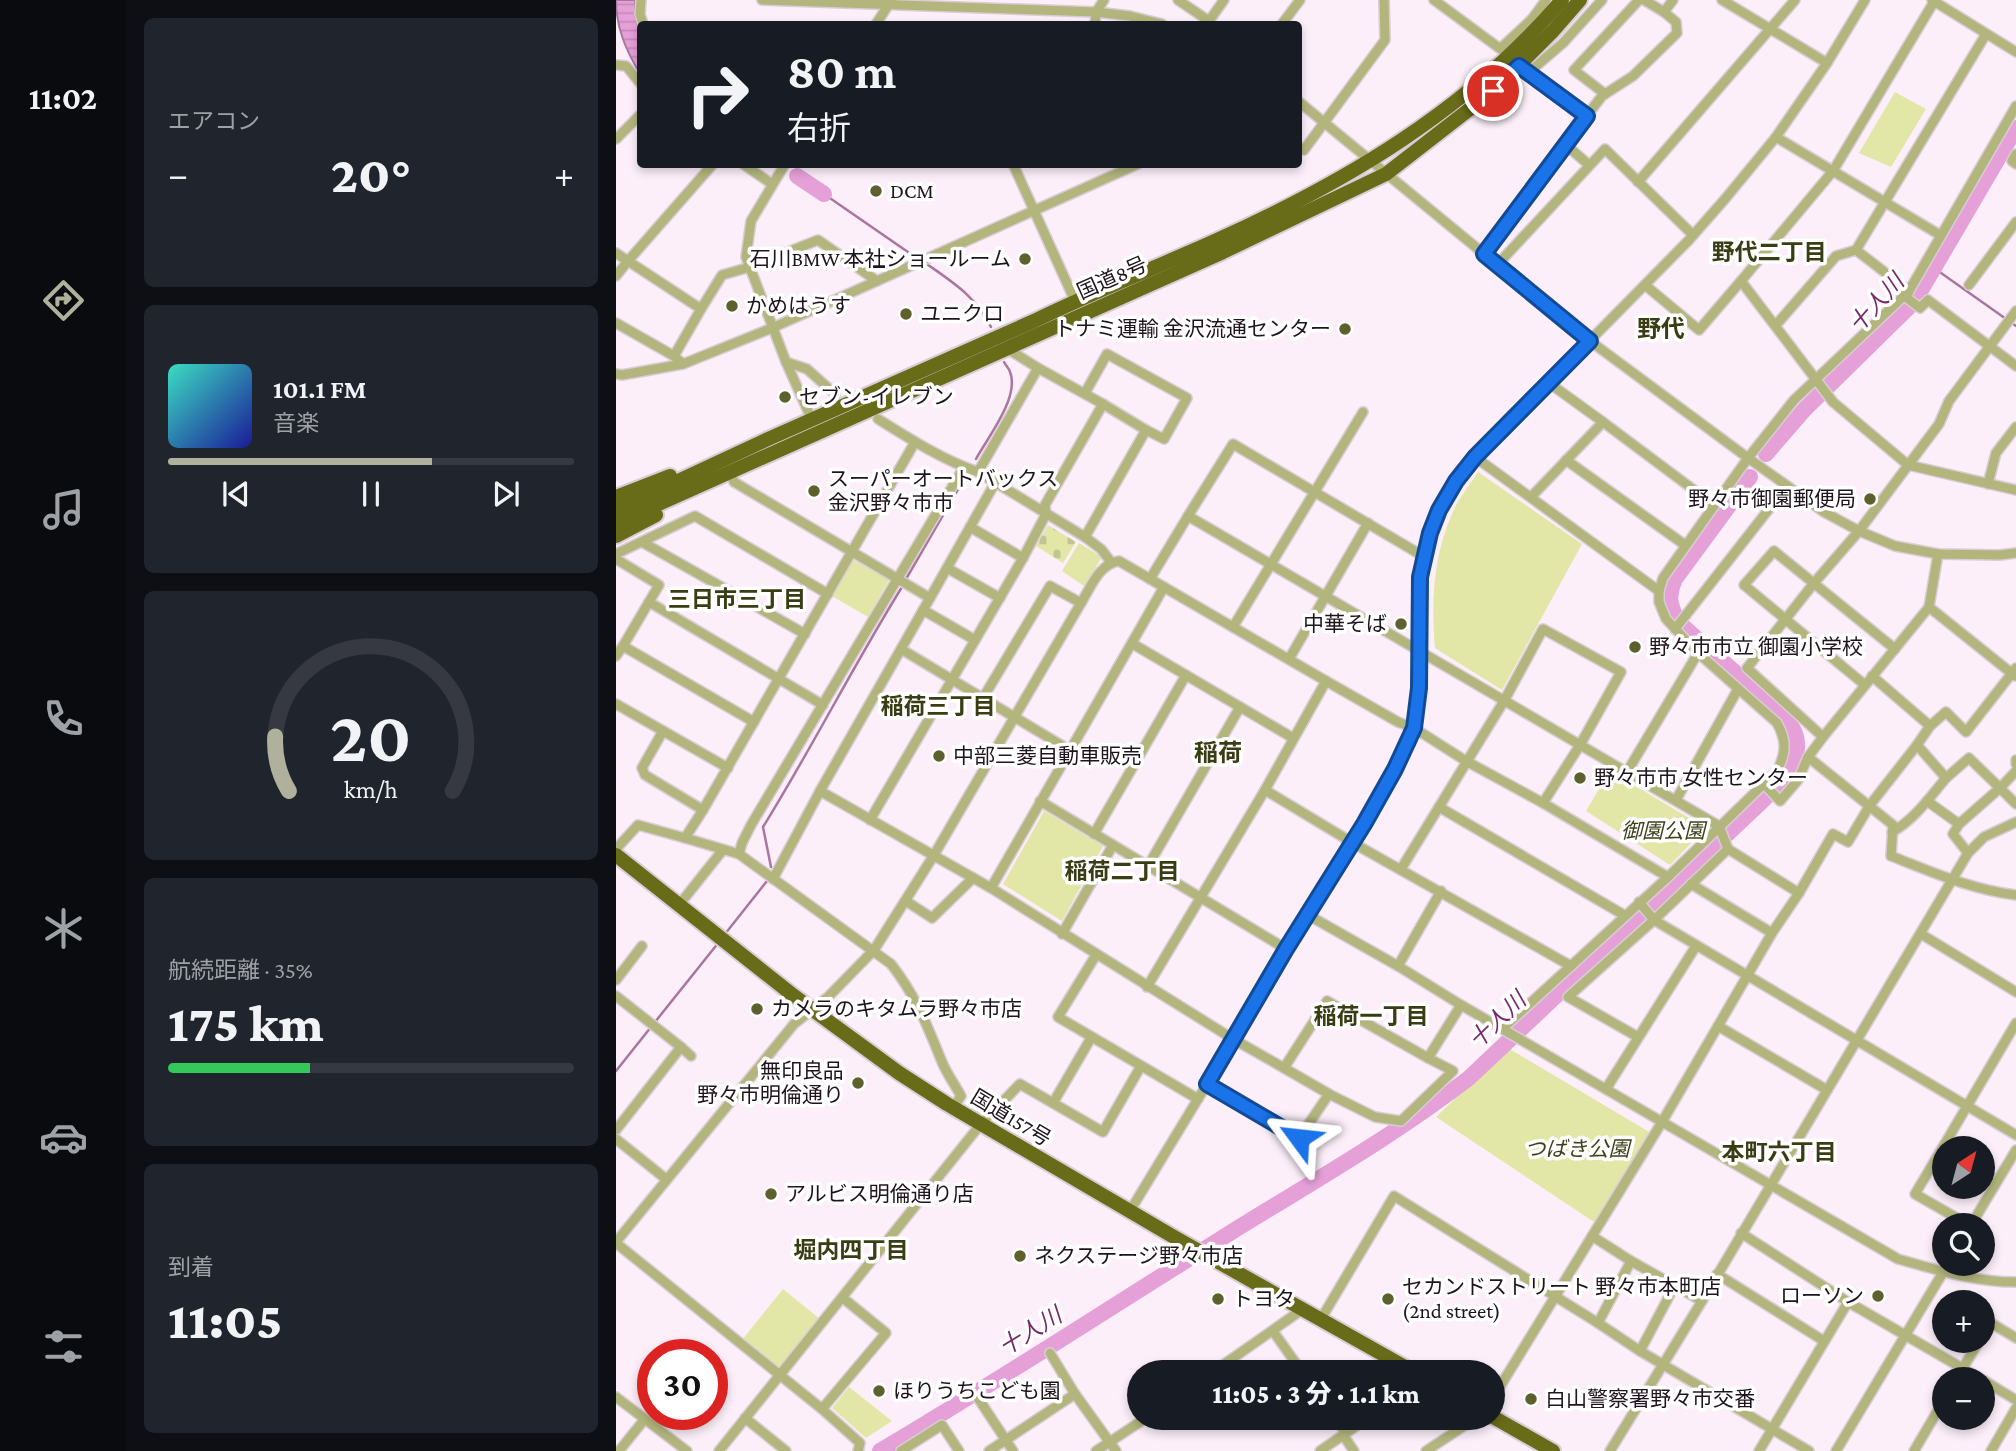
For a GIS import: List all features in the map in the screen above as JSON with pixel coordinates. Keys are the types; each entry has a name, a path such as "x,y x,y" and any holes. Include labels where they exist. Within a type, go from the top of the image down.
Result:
{"highway":[{"name":"国道8号","path":"616,523 1008,349 1386,174 1493,91 1562,0"},
{"name":"国道8号","path":"616,510 1075,301 1215,241 1372,161 1553,32 1580,0"},
{"path":"616,496 768,439"},
{"path":"616,536 725,475"},
{"name":"国道157号","path":"616,855 811,1009 899,1073 980,1125 1393,1360"},
{"path":"1505,1424 1553,1451"}],"street":[{"path":"641,0 642,21"},
{"path":"762,0 1096,12 1150,21"},
{"path":"1095,21 1096,12 1104,0"},
{"path":"1178,0 1209,21 1224,0"},
{"path":"1284,21 1300,0"},
{"path":"1302,149 1304,150 1326,122 1385,40 1384,0"},
{"path":"1434,0 1587,116"},
{"path":"1514,61 1532,19 1546,0"},
{"path":"1514,61 1563,43 1602,0"},
{"path":"1484,254 1605,94 1633,76 1677,33 1676,22 1641,0 1574,70 1605,94"},
{"path":"1664,12 1673,0"},
{"path":"1638,182 1795,0"},
{"path":"1130,1211 1353,842 1395,769 1414,728 1419,688 1419,597 1423,556 1439,510 1456,481 1475,457 1693,234 1776,136 1827,63 1865,0"},
{"path":"1645,285 1699,330 1833,171 1934,0 2016,52"},
{"path":"1729,2 1827,63"},
{"path":"878,21 890,3"},
{"path":"1776,325 1836,256 1856,250 1986,34"},
{"path":"616,65 626,66 637,79"},
{"path":"1302,104 1590,341 1824,512 1895,546 1938,554 2016,553"},
{"path":"1504,1030 1624,915 1640,904 1720,829 1777,771 1785,756 1785,737 1777,723 1698,653 1666,618 1659,602 1659,591 1669,567 1748,458 1794,401 1908,294 2016,106"},
{"path":"616,139 637,118"},
{"path":"1776,136 1940,235"},
{"path":"1565,144 1590,165"},
{"path":"1498,264 1605,149 1693,234"},
{"path":"2016,154 2012,161 2016,164"},
{"path":"616,276 709,168"},
{"path":"750,168 773,182"},
{"path":"782,168 751,221 746,257 772,328 812,420"},
{"path":"1015,168 1075,301"},
{"path":"616,374 683,364 772,328 1129,168"},
{"path":"1969,285 2016,222"},
{"path":"674,356 722,275 818,240 877,281"},
{"path":"1856,250 1908,294 1920,308 1928,300 2016,366"},
{"path":"616,253 701,309"},
{"path":"1741,281 1833,402 1908,465 2016,490"},
{"path":"1823,737 1747,667 1859,531 1939,424 1949,401 2012,317"},
{"path":"616,323 674,356 683,364"},
{"path":"1008,349 1164,439 1187,398 1107,354 1085,393"},
{"path":"786,362 807,369 835,394"},
{"path":"978,472 1038,368"},
{"path":"1549,383 1714,505"},
{"path":"870,820 1023,558 1046,514 1045,505 1103,404"},
{"path":"1233,626 1363,412"},
{"path":"878,419 915,442 978,472 1085,537 1101,549 1111,562"},
{"path":"1531,497 1602,422"},
{"path":"1988,484 1996,453 2016,427"},
{"path":"1085,537 1146,430"},
{"path":"685,838 915,442"},
{"path":"1150,579 1233,444 1423,556"},
{"path":"1475,457 1659,591"},
{"path":"1566,460 1685,545"},
{"path":"739,854 751,825 964,467"},
{"path":"725,475 930,598"},
{"path":"773,879 995,483"},
{"path":"1676,627 1787,486"},
{"path":"616,656 659,585 616,557 695,516 828,594"},
{"path":"1188,516 1676,800 1720,829 1727,847 1799,893"},
{"path":"1289,659 1368,523"},
{"path":"970,527 1023,558"},
{"path":"642,542 805,634"},
{"path":"1865,685 1744,585 1774,551 1895,649"},
{"path":"1766,785 1780,801 1798,780 1808,757 1823,737 1929,607 1938,554"},
{"path":"858,1451 860,1443 822,1409 616,1242 794,1024 828,997 874,950 934,855 1104,566 1119,561 1398,722 1414,728 1466,761 1668,877"},
{"path":"947,568 1000,598"},
{"path":"983,698 1050,586 1081,603"},
{"path":"991,888 1164,587"},
{"path":"649,602 823,705"},
{"path":"1505,1378 1662,1122 1833,834 1848,842 1870,806 1930,726 1946,712 1966,732 2015,672 1929,607"},
{"path":"923,610 975,640"},
{"path":"1401,869 1504,701 1544,629 1621,672 1580,745 1543,803"},
{"path":"1132,644 1293,738"},
{"path":"623,646 754,722"},
{"path":"901,649 1071,751"},
{"path":"1626,772 1698,653"},
{"path":"1094,834 1186,675"},
{"path":"1872,676 1930,726"},
{"path":"1147,987 1265,790 1326,681"},
{"path":"1676,800 1738,689"},
{"path":"616,704 728,768"},
{"path":"1148,866 1240,706"},
{"path":"663,731 642,768 645,775 703,810"},
{"path":"1917,745 1945,778"},
{"path":"1808,757 1893,825 1891,856 1953,880 2016,895"},
{"path":"1892,832 1900,828 1945,778 1969,758 2016,804"},
{"path":"1968,853 1953,834 1959,824 2016,771"},
{"path":"1265,790 1571,966"},
{"path":"820,791 991,888 1233,1040 1329,1094 1375,1117 1401,1121 1453,1071 1326,1001 1284,1068"},
{"path":"1927,800 1959,824"},
{"path":"1040,801 1286,949"},
{"path":"1438,807 1624,915"},
{"path":"1609,1451 1702,1301 1968,853 1984,837 2016,822"},
{"path":"616,849 638,825 739,854 874,950 891,964 905,982 929,1026 943,1065 961,1096 953,1108"},
{"path":"1062,934 1113,845"},
{"path":"1638,1037 1568,997 1692,884 1727,847"},
{"path":"679,905 722,850"},
{"path":"906,901 933,918 973,878"},
{"path":"1692,884 1772,933"},
{"path":"1398,966 1441,891"},
{"path":"1640,904 1652,918 1696,946 2016,1135"},
{"path":"1308,915 1898,1259 1932,1266"},
{"path":"1921,934 2016,992"},
{"path":"616,980 642,946"},
{"path":"1606,1089 1696,946"},
{"path":"1096,955 1058,1017 1198,1099"},
{"path":"618,1002 691,1055"},
{"path":"1428,1058 1461,1005"},
{"path":"1951,1136 2016,1023"},
{"path":"1718,1026 1827,1090"},
{"path":"1054,1103 1091,1038"},
{"path":"616,1130 681,1047"},
{"path":"719,1451 980,1125 1020,1084 1103,1132 1141,1066"},
{"path":"1207,1084 1299,1138 1329,1094"},
{"path":"616,1139 666,1179"},
{"path":"1995,1182 2016,1150"},
{"path":"2006,1165 2016,1171"},
{"path":"1932,1168 1915,1194 1949,1213"},
{"path":"1321,1319 1394,1196 1640,1351 1809,1451"},
{"path":"1741,1233 1849,1302 1961,1367"},
{"path":"1592,1236 1702,1301"},
{"path":"1598,1323 1632,1261"},
{"path":"1717,1274 1824,1341"},
{"path":"1836,1451 1940,1276"},
{"path":"1972,1276 1992,1282 2016,1282"},
{"path":"1640,1351 1675,1285"},
{"path":"822,1409 887,1333 843,1297"},
{"path":"1759,1451 1849,1302"},
{"path":"1231,1360 1303,1309"},
{"path":"1995,1325 2016,1338"},
{"path":"1273,1331 1294,1360"},
{"path":"1050,1353 1075,1394 1116,1451"},
{"path":"1995,1388 2016,1400"},
{"path":"989,1451 1075,1394"},
{"path":"616,1397 637,1414"},
{"path":"978,1398 1013,1451"},
{"path":"1991,1451 2016,1408"},
{"path":"745,1418 786,1451"},
{"path":"1914,1451 1932,1420"},
{"path":"901,1451 942,1425 959,1451"},
{"path":"619,1451 637,1429"},
{"path":"658,1430 687,1451"},
{"path":"1096,1451 1128,1430"},
{"path":"1342,1430 1354,1451"},
{"path":"1320,1451 1350,1430"},
{"path":"1426,1451 1458,1430"}],"green space":[{"path":"1895,92 1926,109 1891,167 1859,153"},
{"path":"1478,472 1582,544 1502,690 1435,648 1433,614 1437,563 1454,508"},
{"path":"1048,525 1076,542 1063,563 1036,546"},
{"path":"1079,543 1102,557 1084,586 1062,571"},
{"path":"853,560 889,580 868,617 832,596"},
{"name":"御園公園","path":"1610,771 1706,828 1670,865 1586,811"},
{"path":"1044,811 1103,846 1062,921 1003,884"},
{"name":"つばき公園","path":"1508,1048 1651,1133 1597,1224 1436,1117"},
{"path":"783,1289 820,1319 779,1371 742,1340"},
{"path":"849,1387 892,1421 866,1438 832,1408"}],"shaded area":[{"path":"616,0 635,0 637,69 630,56 618,20"}],"waterway":[{"name":"十人川","path":"1766,454 1804,410 1914,302 2016,128"},
{"path":"797,176 824,194"},
{"path":"824,194 918,259"},
{"path":"924,262 970,298 991,327"},
{"path":"1934,268 2016,326"},
{"path":"976,459 1001,417 1011,393 1010,372 1004,362"},
{"name":"十人川","path":"880,1451 1346,1162 1469,1078 1781,781 1797,753 1793,729 1781,713 1678,622 1671,601 1675,579 1750,477"},
{"path":"906,579 964,479"},
{"path":"771,867 763,827 902,587"},
{"path":"725,934 767,881"},
{"path":"655,1022 719,942"},
{"path":"616,1071 651,1027"}],"place":[{"name":"DCM","path":"876,191"},
{"name":"石川BMW 本社ショールーム","path":"1025,259"},
{"name":"かめはうす","path":"732,306"},
{"name":"ユニクロ","path":"906,314"},
{"name":"トナミ運輸 金沢流通センター","path":"1345,329"},
{"name":"セブン-イレブン","path":"785,397"},
{"name":"スーパーオートバックス 金沢野々市市","path":"814,491"},
{"name":"野々市御園郵便局","path":"1870,499"},
{"name":"中華そば","path":"1401,624"},
{"name":"野々市市立 御園小学校","path":"1635,647"},
{"name":"中部三菱自動車販売","path":"939,756"},
{"name":"野々市市 女性センター","path":"1580,778"},
{"name":"カメラのキタムラ野々市店","path":"757,1009"},
{"name":"無印良品 野々市明倫通り","path":"858,1083"},
{"name":"アルビス明倫通り店","path":"771,1194"},
{"name":"ネクステージ野々市店","path":"1020,1256"},
{"name":"ローソン","path":"1878,1296"},
{"name":"トヨタ","path":"1218,1299"},
{"name":"セカンドストリート 野々市本町店 (2nd street)","path":"1388,1299"},
{"name":"ほりうちこども園","path":"879,1391"},
{"name":"白山警察署野々市交番","path":"1531,1399"}],"district":[{"name":"野代二丁目","path":"1769,252"},
{"name":"野代","path":"1661,329"},
{"name":"三日市三丁目","path":"737,599"},
{"name":"稲荷三丁目","path":"938,706"},
{"name":"稲荷","path":"1218,753"},
{"name":"稲荷二丁目","path":"1122,871"},
{"name":"稲荷一丁目","path":"1371,1016"},
{"name":"本町六丁目","path":"1779,1152"},
{"name":"堀内四丁目","path":"851,1250"}],"route":[{"path":"1299,1138 1207,1084 1286,949 1364,824 1414,728 1419,688 1420,577 1423,556 1439,510 1456,481 1475,457 1590,341 1484,254 1587,116 1519,66 1493,91"}]}
